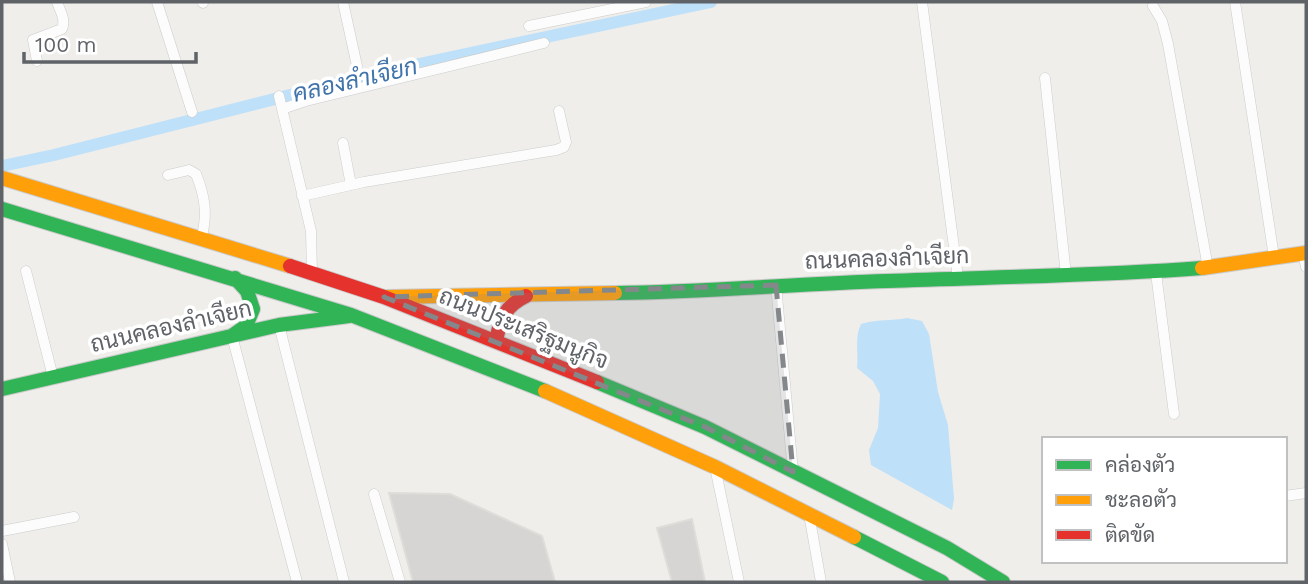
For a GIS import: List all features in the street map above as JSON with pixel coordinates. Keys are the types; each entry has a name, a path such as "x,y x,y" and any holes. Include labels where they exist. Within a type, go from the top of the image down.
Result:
{"main road":[{"name":"ถนนประเสริฐมนูกิจ","path":"8,180 312,273 496,340 705,427 947,548 1003,582"},
{"path":"2,209 351,315 518,379 715,467 942,582"},
{"name":"ถนนคลองลำเจียก","path":"496,340 503,310 513,301 534,293 684,292 776,285 1156,273 1275,257 1305,258"},
{"path":"232,336 246,326 253,309 247,291 235,278"},
{"path":"384,297 534,293"},
{"name":"ถนนคลองลำเจียก","path":"2,389 279,325 351,315"}],"street":[{"path":"37,61 33,40 62,29 64,24 57,2"},
{"path":"158,2 192,112"},
{"path":"343,2 357,66"},
{"path":"529,26 646,2"},
{"path":"922,2 958,278"},
{"path":"1236,2 1275,257"},
{"path":"1153,6 1162,21 1168,44 1208,268"},
{"path":"312,273 311,230 281,104 306,101 544,43"},
{"path":"1045,78 1066,275"},
{"path":"302,196 556,150 566,142 559,111"},
{"path":"343,143 351,185"},
{"path":"168,175 189,170 196,174 206,209 206,222 201,239"},
{"path":"26,271 52,377"},
{"path":"1156,273 1174,414"},
{"path":"776,285 793,472"},
{"path":"279,325 344,582"},
{"path":"232,336 297,582"},
{"path":"715,467 739,582"},
{"path":"1287,496 1306,493"},
{"path":"374,494 400,582"},
{"path":"809,514 821,582"},
{"path":"2,531 74,517"},
{"path":"2,544 10,582"}],"highlighted area":[{"path":"776,285 793,472 705,427 384,297"}],"water":[{"path":"907,318 922,321 929,334 938,392 948,425 954,499 952,510 871,465 869,450 878,428 880,394 873,381 857,368 859,329 861,324 867,322"}],"building":[{"path":"389,493 450,494 542,536 555,582 413,582"},
{"path":"692,519 705,582 672,582 657,528"}],"waterway":[{"name":"คลองลำเจียก","path":"2,166 377,73 711,2"}],"traffic: fast":[{"path":"2,209 351,315 545,391"},
{"path":"615,293 1202,268"},
{"path":"233,335 246,326 253,309 247,291 235,278"},
{"path":"2,389 279,325 349,316"},
{"path":"597,382 705,427 947,548 1003,582"},
{"path":"854,537 942,582"}],"traffic: slow":[{"path":"2,178 290,266"},
{"path":"1202,268 1306,253"},
{"path":"386,297 615,293"},
{"path":"545,391 715,467 854,537"}],"traffic: jam":[{"path":"290,266 384,297 597,382"},
{"path":"496,340 505,314 513,304 526,296"}]}
